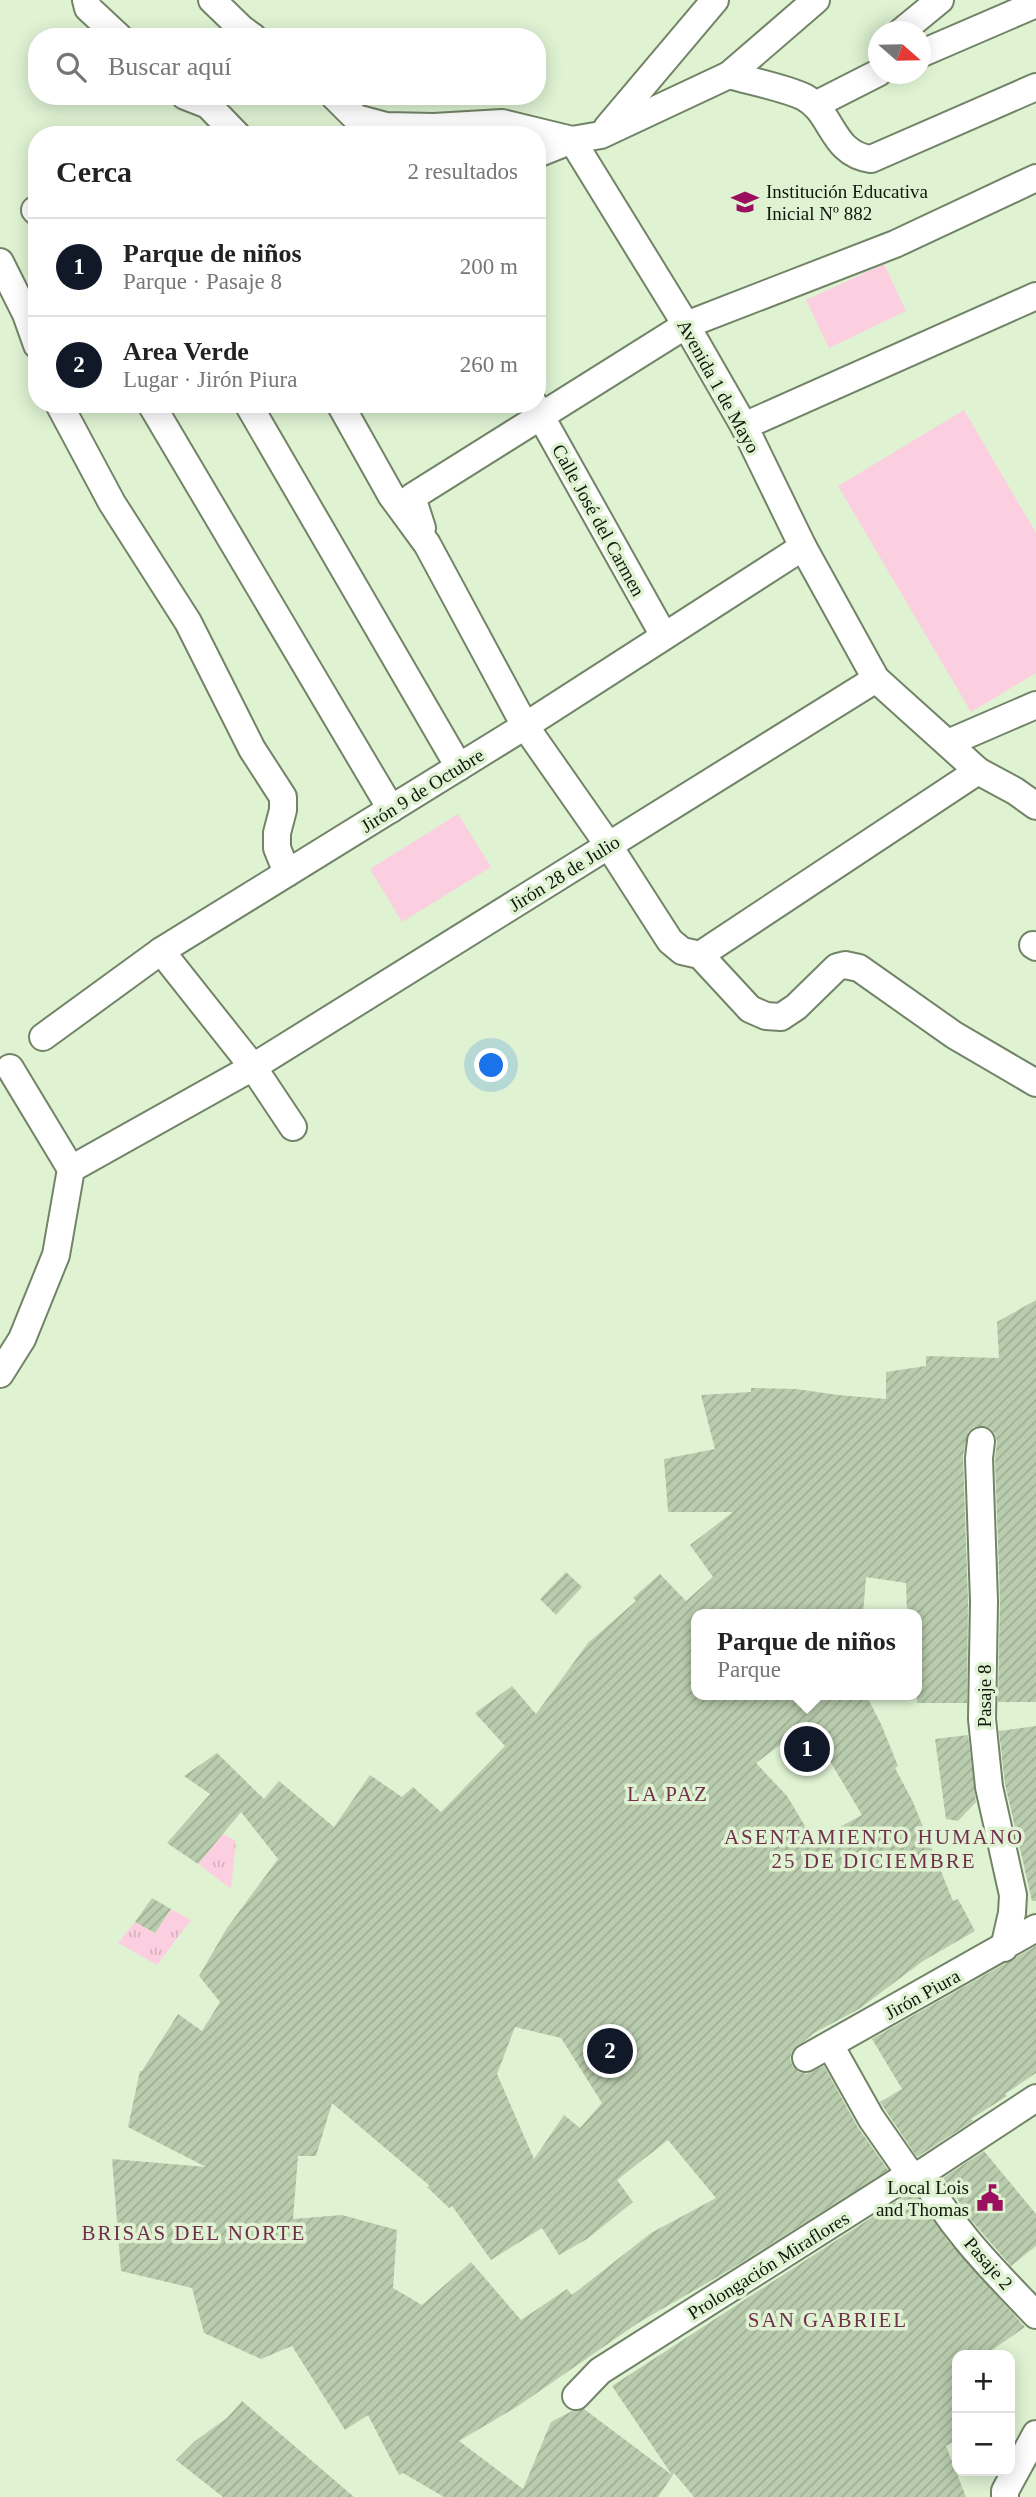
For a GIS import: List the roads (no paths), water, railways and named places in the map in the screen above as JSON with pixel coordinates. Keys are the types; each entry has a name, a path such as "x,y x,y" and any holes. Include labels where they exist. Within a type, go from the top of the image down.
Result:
{"street":[{"path":"86,0 88,8 110,28"},
{"path":"212,0 240,28"},
{"path":"601,135 715,0"},
{"path":"546,150 572,140 601,135 729,75 816,0"},
{"path":"914,21 940,0"},
{"path":"931,49 1036,4"},
{"path":"852,84 868,67"},
{"path":"729,75 804,97 815,105 840,142 856,157 870,159 1036,88"},
{"path":"815,105 868,77"},
{"path":"208,105 228,126"},
{"path":"343,105 356,118 386,126"},
{"path":"448,126 502,122 518,126"},
{"path":"546,133 572,140"},
{"name":"Avenida 1 de Mayo","path":"572,140 686,325 744,426 803,547 876,679 978,771 1036,806"},
{"path":"546,405 686,325 895,244 1036,177"},
{"path":"0,262 28,320"},
{"path":"744,426 1036,296"},
{"path":"64,413 112,503 188,622 252,748 283,797 277,848 287,873"},
{"path":"156,413 391,809"},
{"path":"253,413 459,767"},
{"path":"345,413 391,495 428,544 525,726 609,846 670,941 682,951 700,955 750,1009 766,1016 781,1017 796,1007 837,967 845,965 859,968 954,1035 1036,1083"},
{"path":"428,544 412,497 534,413"},
{"name":"Calle José del Carmen","path":"540,413 664,636"},
{"name":"Jirón 9 de Octubre","path":"43,1037 161,951 525,726 803,547"},
{"name":"Jirón 28 de Julio","path":"71,1169 253,1067 876,679"},
{"path":"948,743 1036,705"},
{"path":"700,955 978,771"},
{"path":"161,951 253,1067 293,1127"},
{"path":"0,1374 22,1339 56,1255 71,1169 10,1069"},
{"name":"Pasaje 8","path":"981,1441 979,1458 985,1601 982,1719 989,1787 999,1842 1013,1895 1004,1948"},
{"name":"Jirón Piura","path":"806,2058 1036,1928"},
{"name":"Pasaje 2","path":"830,2045 871,2118 956,2225 1036,2315"},
{"name":"Prolongación Miraflores","path":"576,2396 600,2371 1036,2098"},
{"path":"1005,2497 1005,2491 1036,2434"}],"place":[{"name":"Institución Educativa Inicial Nº 882","path":"745,202"},
{"name":"Parque de niños","path":"807,1749"},
{"name":"Area Verde","path":"610,2051"},
{"name":"Local Lois and Thomas","path":"990,2198"}],"district":[{"name":"LA PAZ","path":"668,1794"},
{"name":"ASENTAMIENTO HUMANO 25 DE DICIEMBRE","path":"874,1849"},
{"name":"BRISAS DEL NORTE","path":"194,2233"},
{"name":"SAN GABRIEL","path":"828,2320"}]}
